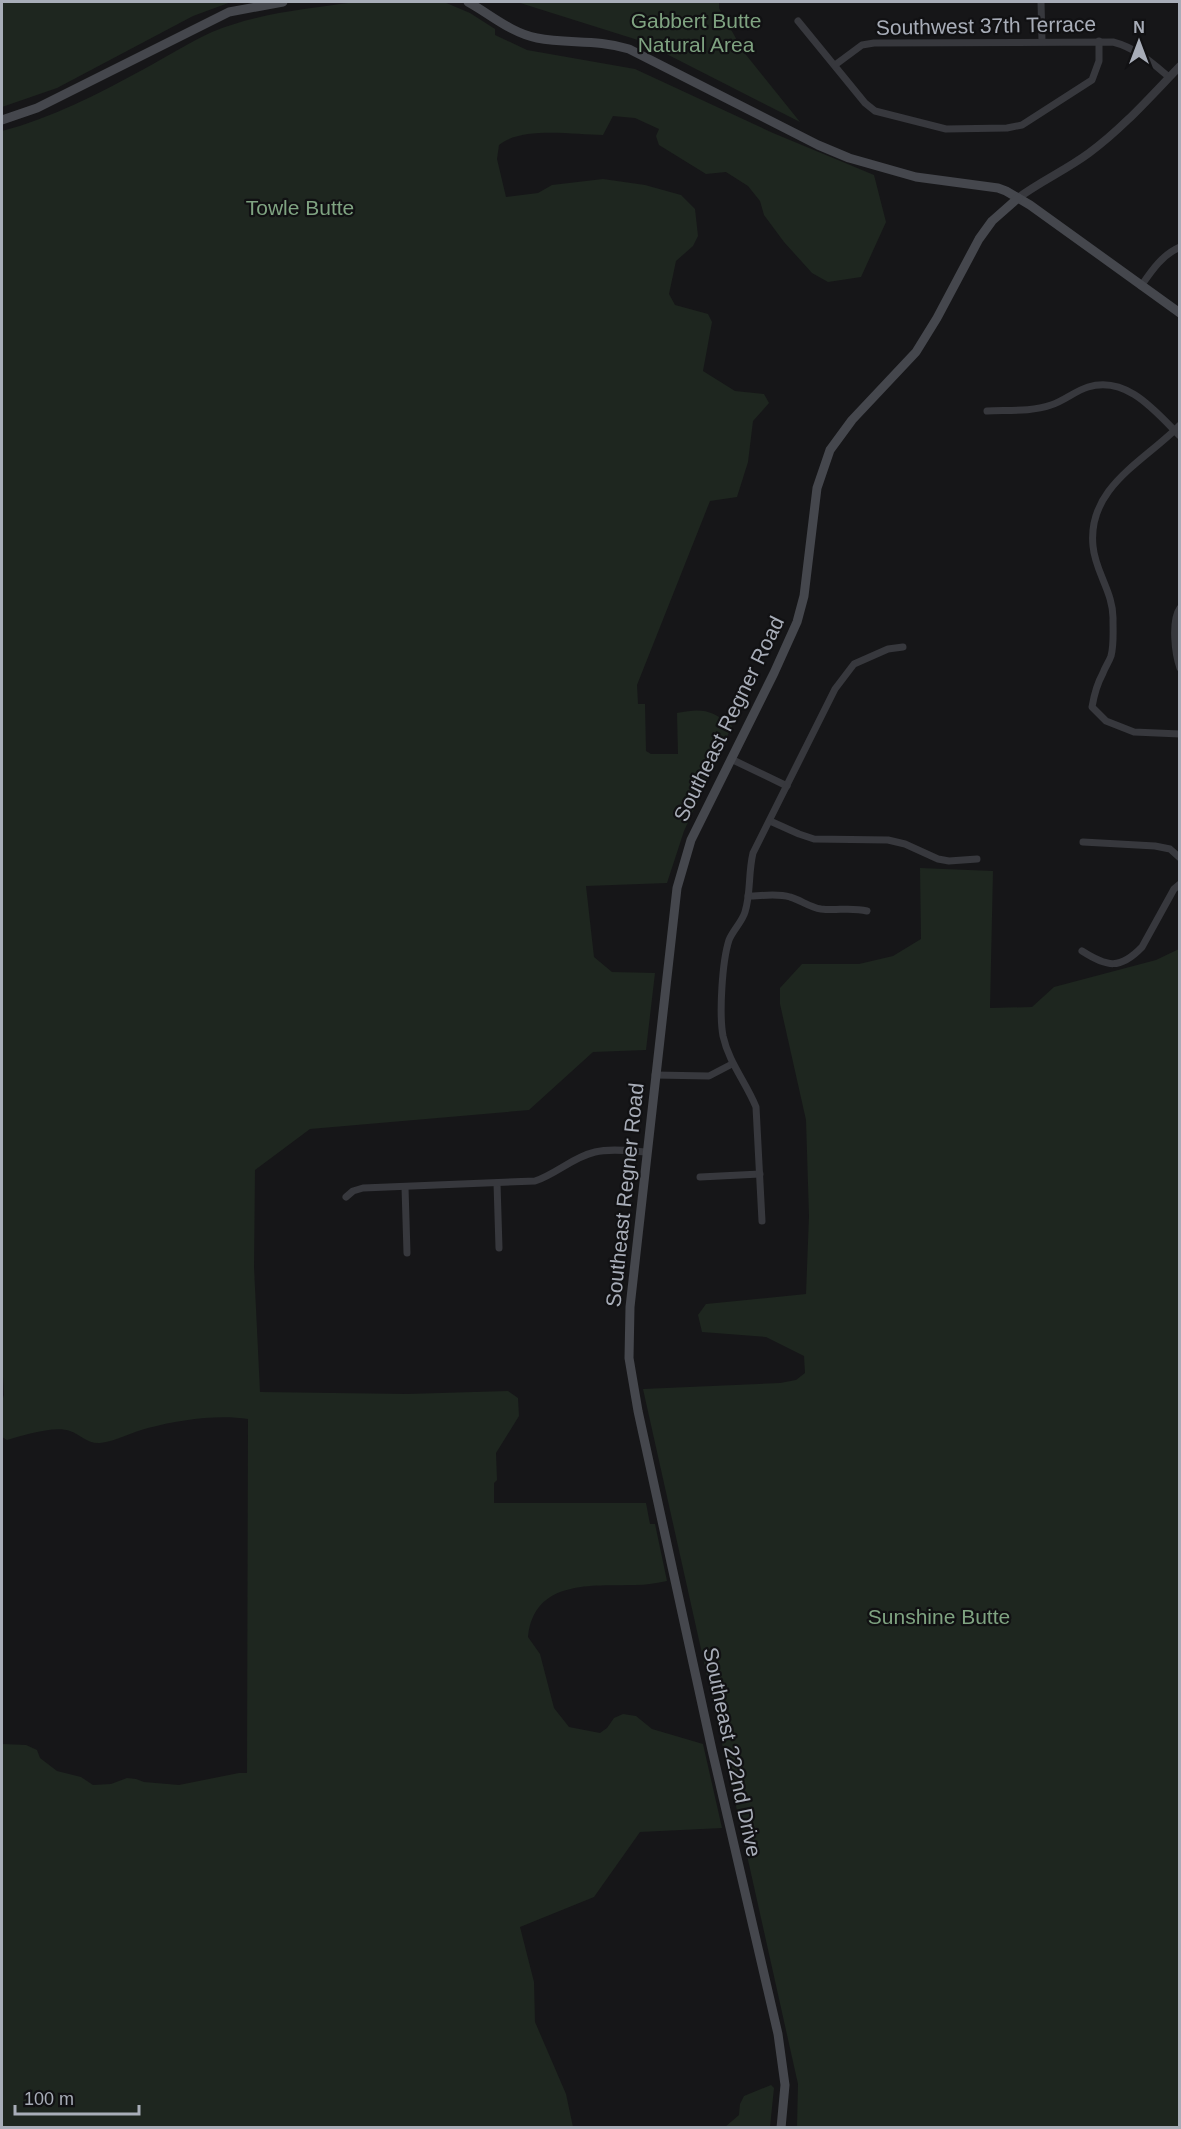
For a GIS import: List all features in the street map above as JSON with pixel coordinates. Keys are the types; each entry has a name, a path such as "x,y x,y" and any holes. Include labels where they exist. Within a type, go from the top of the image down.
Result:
{"main road":[{"path":"2,120 37,108 229,12 282,2"},
{"path":"468,2 492,15 505,26 537,38 599,41 629,49 849,158 916,177 1006,191 1179,314"},
{"name":"Southeast Regner Road","path":"633,1386 629,1358 630,1307 680,872 691,840 797,622 804,596 817,488 830,450 852,420 916,352 937,318 972,248 992,221 1018,198"},
{"name":"Southeast 222nd Drive","path":"633,1386 712,1750 778,2034 785,2085 781,2127"}],"street":[{"path":"1041,2 1042,41"},
{"path":"798,21 865,103 875,111 946,129 1007,128 1022,125 1092,80 1099,61 1100,41"},
{"name":"Southwest 37th Terrace","path":"835,64 862,45 874,43 1100,41 1127,45 1169,78"},
{"name":"Southeast Regner Road","path":"1018,198 1090,152 1117,130 1179,66"},
{"path":"1141,286 1159,262 1169,252 1179,247"},
{"path":"987,411 1045,407 1088,387 1107,385 1134,393 1178,431 1111,486 1102,501 1095,521 1093,546 1101,580 1110,595 1113,617 1110,658 1094,695 1092,707 1106,721 1134,732 1179,734"},
{"path":"1179,609 1176,613 1174,633 1179,668"},
{"path":"762,1221 756,1107 749,1089 732,1064 723,1036 721,1011 726,955 730,939 745,914 753,853 835,689 853,660 903,646"},
{"path":"731,759 787,786"},
{"path":"770,821 814,839 888,840 905,844 938,859 949,861 976,859"},
{"path":"1083,842 1155,846 1170,849 1179,858"},
{"path":"1082,951 1100,962 1109,964 1125,961 1142,947 1179,884"},
{"path":"748,896 783,895 822,909 854,908 867,911"},
{"path":"655,1076 709,1076 732,1064"},
{"path":"346,1197 353,1191 363,1188 521,1182 542,1178 595,1152 610,1150 647,1152"},
{"path":"700,1177 760,1174"},
{"path":"497,1183 499,1248"},
{"path":"405,1187 407,1253"}],"green space":[{"path":"2,2 231,2 193,16 57,88 2,107"},
{"name":"Towle Butte","path":"355,2 444,2 470,13 495,29 495,35 527,50 635,69 773,133 874,175 886,222 861,277 828,282 812,273 784,242 764,215 760,201 748,186 726,172 706,174 659,145 656,136 659,129 635,118 613,116 603,135 534,133 509,139 499,145 497,159 506,197 538,193 552,185 603,179 645,185 681,195 695,209 698,236 693,246 676,261 669,294 675,305 708,314 712,322 703,371 735,391 764,394 769,403 753,421 748,462 737,497 710,501 637,685 638,704 645,704 646,751 651,754 678,754 677,713 706,712 732,726 684,831 667,883 586,886 594,957 612,972 655,973 646,1050 593,1052 529,1110 310,1129 255,1170 254,1267 260,1392 407,1394 508,1391 518,1398 519,1416 496,1453 497,1480 494,1483 494,1503 646,1503 650,1524 655,1524 667,1581 643,1585 584,1587 553,1595 541,1605 533,1618 528,1637 540,1654 554,1708 569,1727 600,1733 614,1718 623,1714 636,1716 652,1729 703,1744 722,1828 640,1832 594,1897 520,1927 534,1982 535,2022 566,2094 573,2127 2,2127 2,1744 26,1745 37,1750 40,1758 57,1771 81,1777 93,1785 111,1784 127,1778 179,1785 247,1773 248,1419 224,1417 185,1420 148,1428 100,1443 92,1442 64,1429 39,1431 7,1440 2,1437 4,1395 2,1358 2,131 21,126 74,104 212,32 247,20 282,12"},
{"name":"Gabbert Butte Natural Area","path":"517,2 719,2 719,8 743,51 800,122 641,41"},
{"name":"Sunshine Butte","path":"920,868 993,871 990,1008 1032,1007 1054,987 1156,960 1179,949 1179,2127 797,2127 798,2084 643,1389 780,1383 796,1380 805,1373 804,1356 766,1337 702,1332 698,1315 706,1304 806,1294 809,1216 806,1120 780,1004 780,988 802,964 859,964 893,956 921,939"},
{"path":"771,2085 774,2088 770,2127 725,2127 739,2115 740,2104 744,2096"}]}
